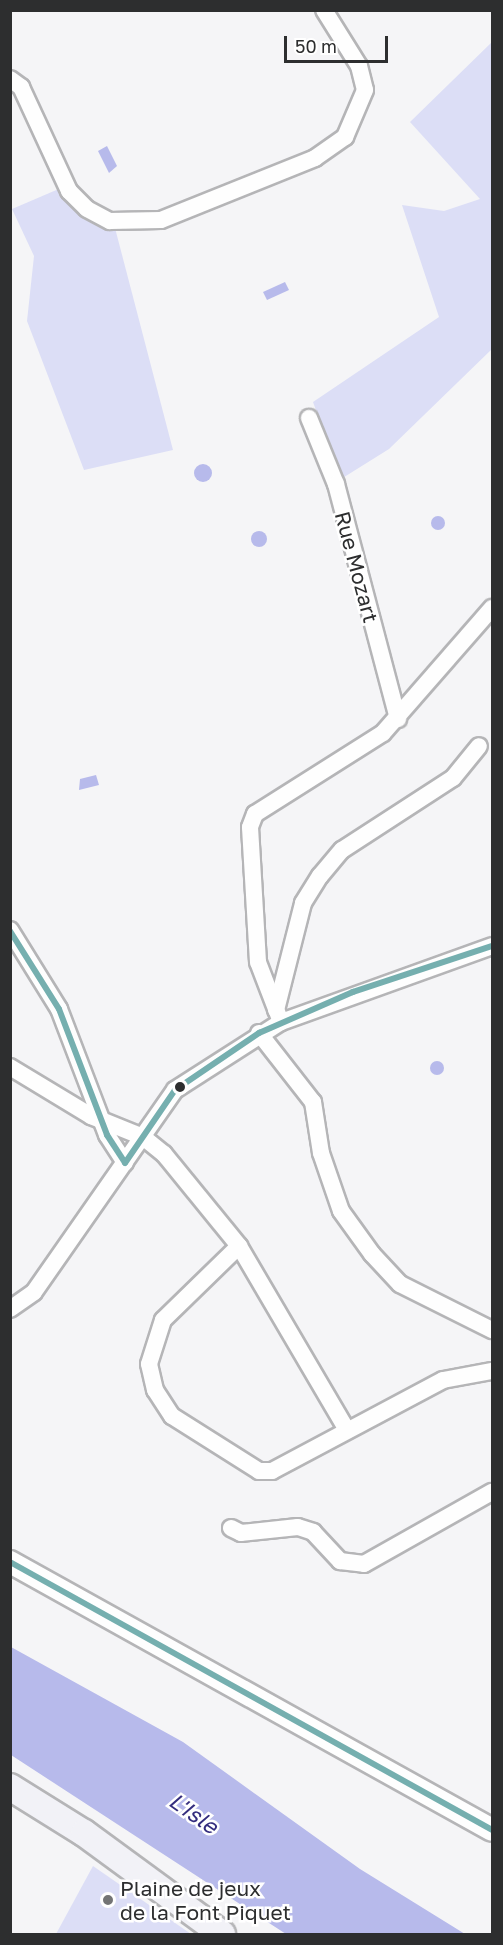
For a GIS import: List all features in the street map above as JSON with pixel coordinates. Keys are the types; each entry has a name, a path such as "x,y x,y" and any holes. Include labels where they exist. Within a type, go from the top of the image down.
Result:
{"main road":[{"path":"10,1563 492,1830"},
{"path":"10,1787 222,1935"},
{"path":"10,1803 173,1900"}],"street":[{"path":"10,79 21,87 69,191 87,209 110,221 161,220 315,158 345,137 365,90 359,66 324,10"},
{"name":"Rue Mozart","path":"309,418 336,484 398,719"},
{"path":"278,1016 258,962 250,827 264,804 357,752 398,719 492,608"},
{"path":"278,1016 303,903 320,876 342,850 453,778 479,746"},
{"path":"10,930 59,1009 102,1121 125,1163"},
{"path":"10,1309 34,1292 176,1090 259,1033 278,1016 492,946"},
{"path":"259,1033 312,1102 321,1153 341,1211 372,1254 400,1284 492,1330"},
{"path":"10,1067 102,1121 143,1137 164,1155 239,1246 347,1430"},
{"path":"239,1246 163,1320 149,1364 155,1390 172,1416 259,1471 272,1471 443,1380 492,1371"},
{"path":"231,1528 241,1533 298,1527 313,1532 340,1561 364,1564 492,1492"}],"shaded area":[{"path":"492,42 492,349 389,449 341,479 313,402 439,317 402,205 444,211 480,199 410,122"},
{"path":"61,188 85,217 115,228 173,450 84,470 27,321 34,256 12,209"},
{"name":"Plaine de jeux de la Font Piquet","path":"93,1866 191,1934 56,1934"}],"water":[{"path":"107,146 117,166 109,173 98,151"},
{"path":"285,282 289,290 267,300 263,292"},
{"path":"203,464 211,469 212,473 207,481 203,482 195,477 194,473 199,465"},
{"path":"438,516 443,518 445,523 443,528 438,530 433,528 431,523 433,518"},
{"path":"256,531 262,531 267,539 265,545 256,547 251,542 251,536"},
{"path":"96,775 99,785 79,790 80,779"},
{"path":"437,1061 442,1063 444,1068 442,1073 437,1075 432,1073 430,1068 432,1063"},
{"name":"L'Isle","path":"11,1647 183,1742 360,1869 465,1934 286,1934 11,1755"}],"transit line":[{"path":"10,931 59,1009 107,1135 125,1163"},
{"path":"125,1163 175,1090 259,1033 353,992 492,946"},
{"path":"10,1562 492,1830"}],"place":[{"name":"Plaine de jeux de la Font Piquet","path":"108,1900"}]}
